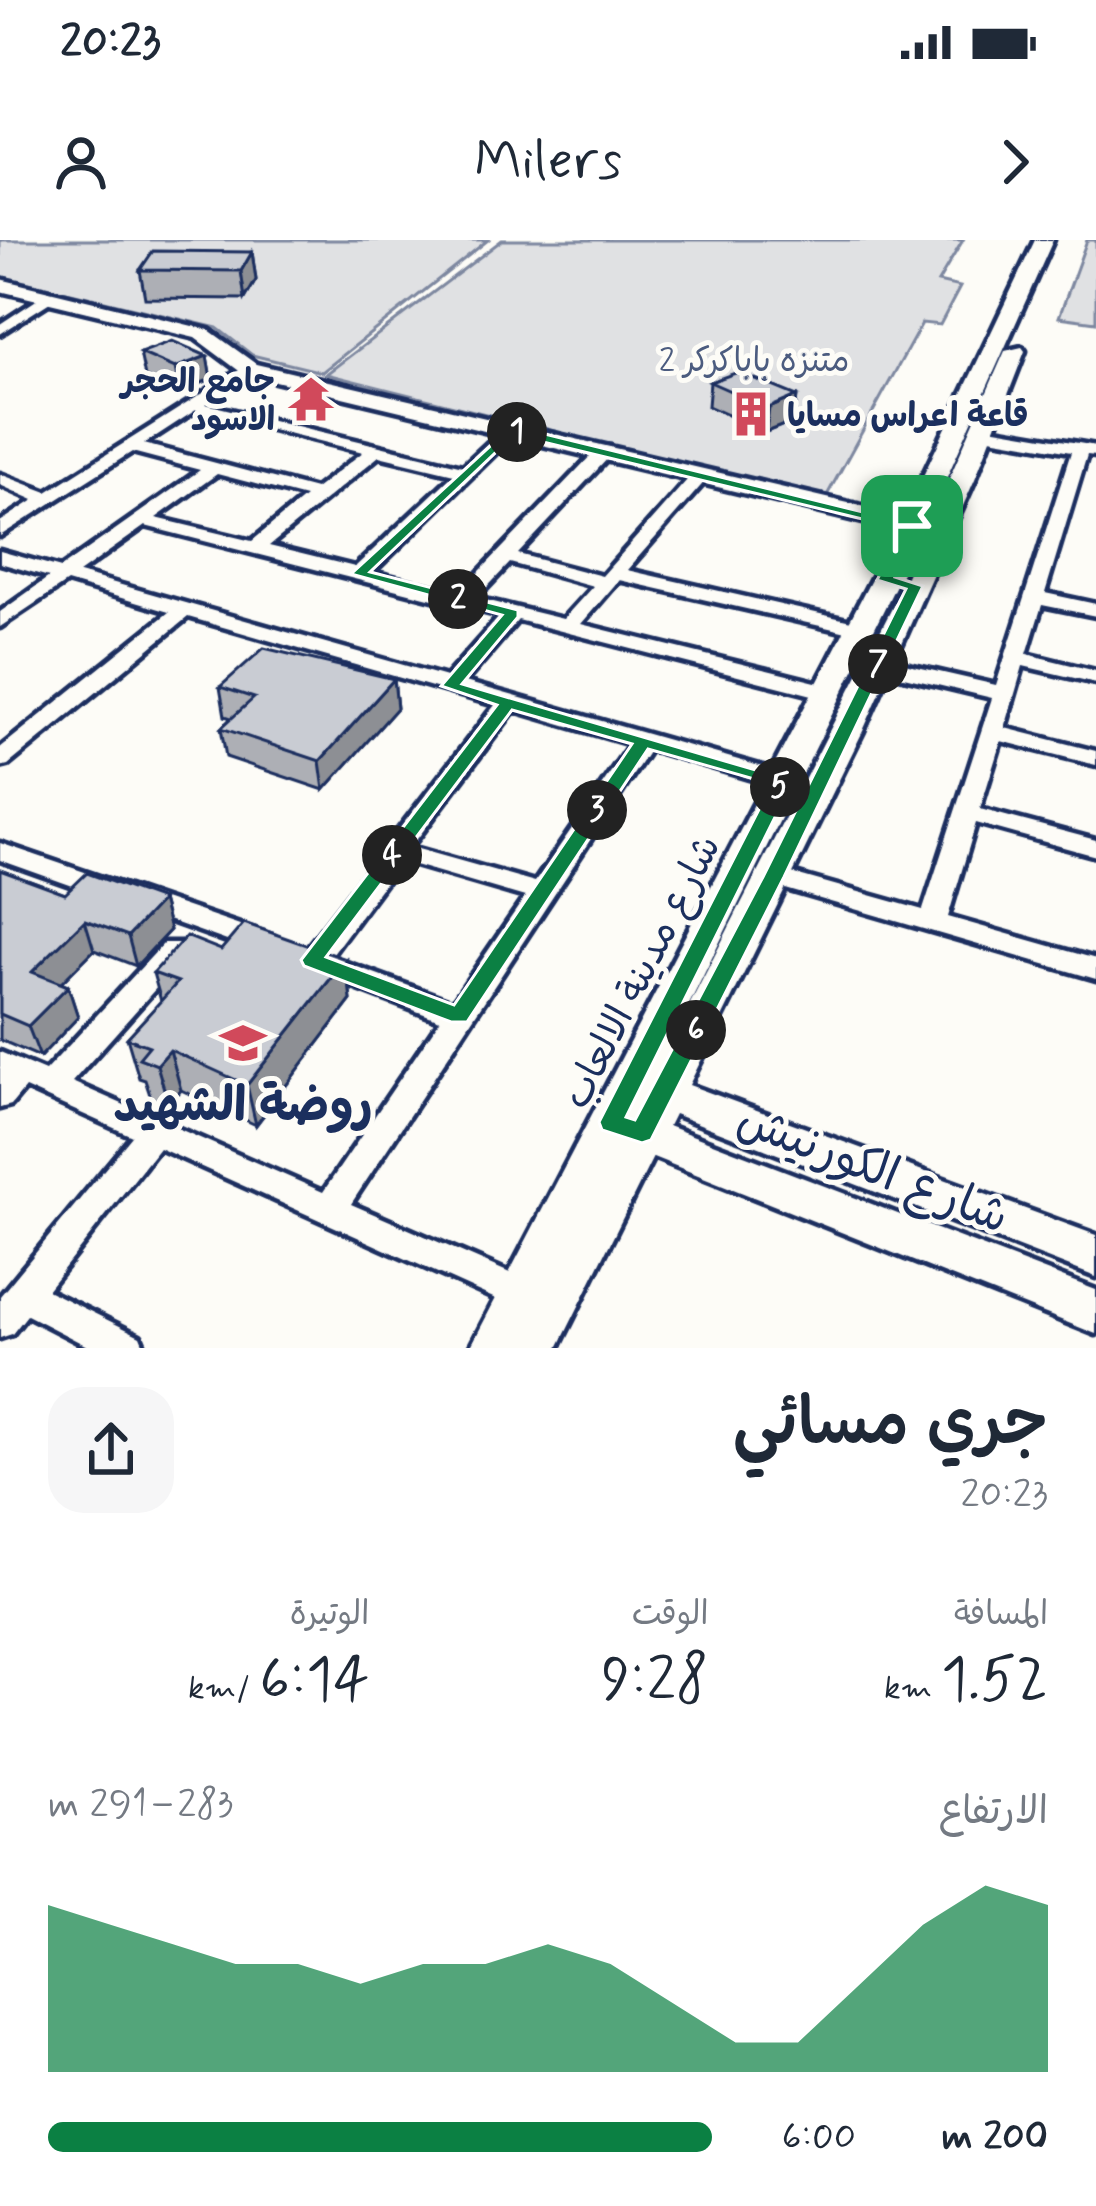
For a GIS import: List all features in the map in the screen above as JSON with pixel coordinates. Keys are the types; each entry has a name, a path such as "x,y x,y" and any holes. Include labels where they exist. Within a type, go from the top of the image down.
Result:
{"main road":[{"name":"شارع مدينة الالعاب","path":"648,1087 783,781 860,629 900,583 984,432 988,388 1043,240"},
{"name":"شارع مدينة الالعاب","path":"494,1348 521,1294 774,877 878,664 912,526 1064,240"},
{"path":"0,288 217,345"},
{"path":"0,288 202,334 249,368 912,526"},
{"name":"شارع الكورنيش","path":"648,1087 1096,1256"},
{"name":"شارع مدينة الالعاب","path":"533,1348 626,1127"},
{"name":"شارع الكورنيش","path":"626,1127 1096,1312"}],"street":[{"path":"0,330 43,302"},
{"path":"0,530 249,368"},
{"path":"193,405 465,472"},
{"path":"359,574 512,430"},
{"path":"933,922 1034,597 1088,450 984,432"},
{"path":"130,446 319,495"},
{"path":"254,549 376,450"},
{"path":"463,601 604,451"},
{"path":"0,621 214,468"},
{"path":"567,627 700,475"},
{"path":"0,479 48,499"},
{"path":"140,519 828,692"},
{"path":"505,556 860,629"},
{"path":"0,557 783,781"},
{"path":"1034,597 1096,610"},
{"path":"0,760 184,610"},
{"path":"450,686 512,613"},
{"path":"1015,658 1096,676"},
{"path":"878,664 1004,694"},
{"path":"312,960 508,703"},
{"path":"992,732 1096,758"},
{"path":"328,1211 644,742"},
{"path":"967,813 1096,848"},
{"path":"0,851 459,1016"},
{"path":"394,851 542,893"},
{"path":"774,877 1096,968"},
{"path":"200,921 18,1080 153,1132 521,1294"},
{"path":"127,1348 11,1309 153,1132"}],"green space":[{"path":"0,240 488,240 322,372 252,355 217,328 0,276"},
{"name":"متنزه باباكركر 2","path":"502,240 963,240 938,282 960,287 940,325 922,323 825,499 326,374"},
{"path":"1087,240 1096,240 1096,322 1059,317"}],"building":[{"path":"153,251 252,252 241,271 140,270"},
{"path":"172,341 207,356 175,368 140,353"},
{"path":"738,372 797,396 769,408 710,382"},
{"path":"264,648 394,679 320,761 221,728 254,698 220,687"},
{"path":"0,870 65,894 87,873 162,900 128,936 85,920 32,972 68,986 28,1026 0,1014"},
{"path":"244,923 346,959 247,1085 170,1050 157,1065 139,1058 149,1046 127,1038 178,982 153,973 186,936 221,950"}],"place":[{"name":"جامع الحجر الاسود","path":"311,399"},
{"name":"قاعة اعراس مسايا","path":"751,414"},
{"name":"روضة الشهيد","path":"243,1043"}],"route":[{"path":"912,526 512,430 359,574 512,613 450,686 644,742 459,1016 312,960 508,703 644,742 783,781 611,1122 642,1132 774,877 915,586 885,580 912,526"}]}
